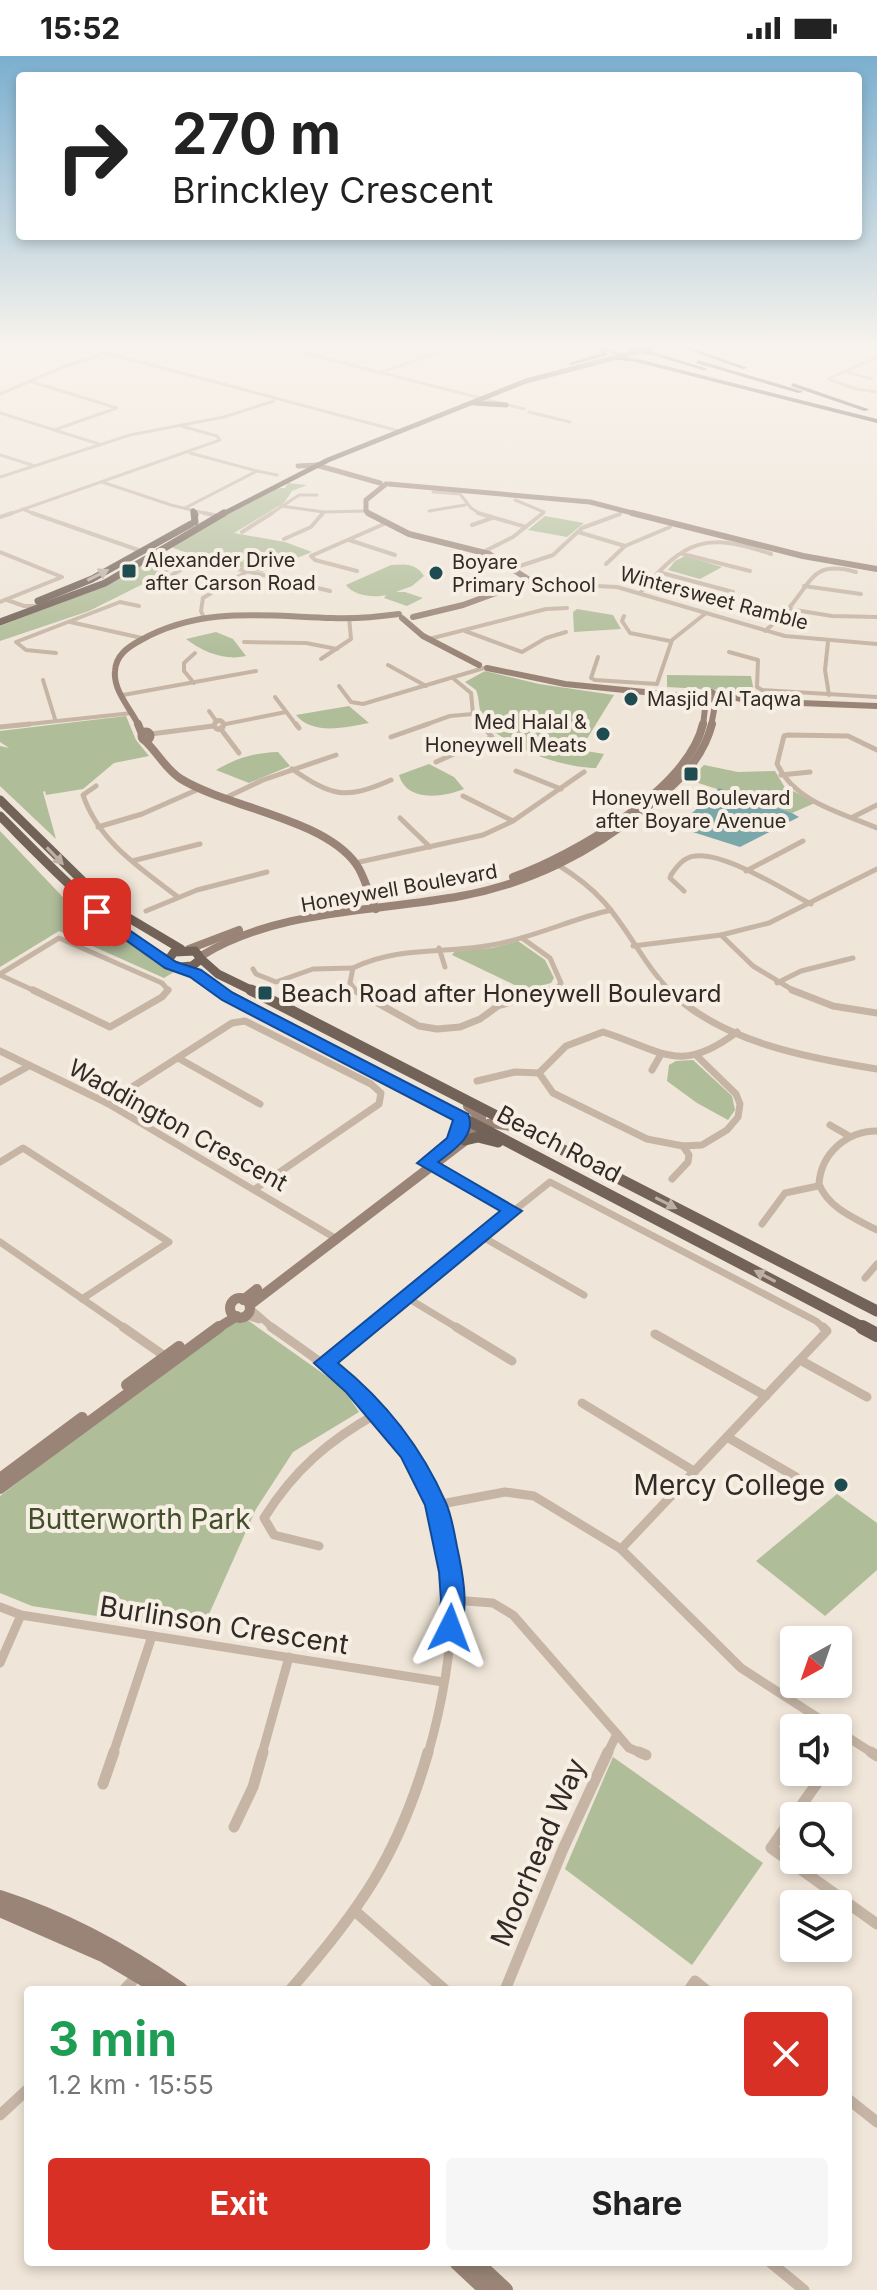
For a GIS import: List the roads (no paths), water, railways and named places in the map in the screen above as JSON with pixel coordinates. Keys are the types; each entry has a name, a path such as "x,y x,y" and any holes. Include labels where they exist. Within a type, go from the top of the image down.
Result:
{"main road":[{"path":"0,622 73,597 281,480 345,450"},
{"path":"266,481 298,466 328,460 350,450"},
{"path":"328,460 326,464 329,468"},
{"path":"0,614 92,579 238,496"},
{"path":"189,510 196,515 195,522"},
{"path":"0,800 107,905 185,949"},
{"path":"0,816 97,912 133,940 167,960 170,955 185,949"},
{"name":"Beach Road","path":"185,949 201,958 218,974 877,1311"},
{"path":"180,967 192,966 201,958"},
{"name":"Beach Road","path":"167,960 171,965 195,973 227,997 877,1335"},
{"path":"461,1117 459,1141 478,1137 522,1149"},
{"path":"704,1245 700,1234 707,1229 716,1229"}],"street":[{"path":"0,477 82,450"},
{"path":"0,517 193,450"},
{"path":"189,452 276,476"},
{"path":"0,455 34,466"},
{"path":"316,462 337,471 384,483 590,502 815,559 877,569"},
{"path":"316,462 337,471"},
{"path":"189,510 257,471"},
{"path":"101,482 189,510 220,515"},
{"path":"366,510 366,500 384,483"},
{"path":"433,492 460,494 465,505"},
{"path":"242,532 303,493 317,495"},
{"path":"479,552 526,527 544,511 515,500"},
{"path":"429,511 465,505 492,518 526,527"},
{"path":"281,506 324,512 366,510 386,525 479,552 511,567 531,583"},
{"path":"22,509 142,551 156,553"},
{"path":"284,539 311,527 324,512"},
{"path":"511,567 553,555 591,524 620,514"},
{"path":"472,525 492,518"},
{"path":"357,571 311,557 386,525"},
{"path":"606,564 625,546 670,527"},
{"path":"578,532 625,546"},
{"path":"349,540 395,555"},
{"path":"641,592 682,554 723,540 771,554"},
{"path":"0,552 62,577 0,602"},
{"path":"682,554 750,571"},
{"path":"161,581 197,562 330,591"},
{"path":"765,631 789,609 813,573 825,567 856,572"},
{"path":"208,617 203,598 246,572"},
{"path":"662,573 733,592"},
{"path":"631,590 651,581"},
{"path":"376,903 354,861 326,840 197,788 166,769 122,694 114,670 121,654 140,639 174,625 208,617 407,617 463,605 531,583"},
{"name":"Wintersweet Ramble","path":"531,583 631,590 765,631 828,642 877,644"},
{"path":"285,591 296,584"},
{"path":"804,586 861,594"},
{"path":"10,599 24,606 44,606 73,597"},
{"path":"10,599 23,603 35,602"},
{"path":"56,653 26,650 16,642 120,602 139,606"},
{"path":"431,640 537,611 567,608"},
{"path":"789,609 832,616 877,617"},
{"path":"598,657 591,678 652,686 660,682 663,653 670,641 686,625 706,613"},
{"path":"624,616 622,621 630,633 670,641"},
{"path":"321,659 351,639 352,617"},
{"path":"407,617 431,640 484,666 565,684 877,707"},
{"path":"69,622 140,639"},
{"path":"465,631 497,645 527,651 546,638 566,632"},
{"path":"244,642 306,643 337,649"},
{"path":"828,642 825,670 829,695"},
{"path":"527,651 532,660"},
{"path":"729,652 758,660 757,687 762,690 877,697"},
{"path":"194,683 184,671 184,663 195,653"},
{"path":"388,665 426,686"},
{"path":"339,686 351,702 363,704 454,679 484,666"},
{"path":"122,694 256,671"},
{"path":"436,762 492,737 473,714 471,693 454,679"},
{"path":"43,680 55,719"},
{"path":"275,697 299,728"},
{"name":"Honeywell Boulevard","path":"185,949 239,930 304,914 376,903 462,896 525,880 612,837 652,798 691,755 712,697"},
{"name":"Honeywell Boulevard","path":"652,798 690,770 706,748 712,729 712,697"},
{"path":"0,727 131,711"},
{"path":"209,711 239,753"},
{"path":"148,736 286,712"},
{"path":"391,737 450,716 473,714"},
{"path":"702,728 712,729"},
{"path":"876,746 843,737 788,735 784,736 777,764 781,775 800,793 877,828"},
{"path":"225,800 292,769 336,755"},
{"path":"680,767 690,770"},
{"path":"292,769 341,796 356,796 391,780"},
{"path":"516,771 561,789"},
{"path":"354,861 483,835 513,821 584,772"},
{"path":"781,775 810,772"},
{"path":"96,786 82,797 98,827 132,861 178,897"},
{"path":"98,827 142,814 197,788"},
{"path":"463,796 513,821"},
{"path":"853,817 877,805"},
{"path":"400,818 430,847"},
{"path":"746,871 803,841"},
{"path":"132,861 200,844"},
{"path":"684,891 670,878 672,872 692,856 701,856 746,871 811,904"},
{"path":"554,865 611,910 657,979 677,997 737,1032 798,1053 877,1069"},
{"path":"633,946 721,935 769,923 876,870"},
{"path":"146,911 178,897 267,872"},
{"name":"Honeywell Boulevard","path":"201,958 233,939 376,903"},
{"path":"253,969 256,974 276,982 313,969 353,968 367,960 398,952 488,945 522,938 556,924 611,910"},
{"path":"239,930 278,926"},
{"path":"721,935 753,969 777,983 822,1002 877,1013"},
{"path":"59,938 162,983 168,990 162,997 110,1027 0,974 59,938"},
{"path":"353,968 350,983 354,991 369,1000 419,1026 437,1029 460,1027 480,1019 498,1006 557,988 561,983 550,958 522,938"},
{"path":"439,948 445,967"},
{"path":"777,983 810,968 853,958"},
{"path":"107,1103 232,1023 245,1021 371,1084 381,1093 379,1104 255,1189"},
{"path":"539,1073 548,1059 563,1047 603,1032 660,1056 698,1057 721,1046 737,1032"},
{"name":"Waddington Crescent","path":"0,1051 107,1103 332,1236"},
{"path":"652,1070 660,1056"},
{"path":"539,1073 553,1093 647,1139 683,1146 702,1145 727,1130 738,1117 740,1104 736,1094 698,1057"},
{"path":"178,1058 260,1104"},
{"path":"0,1082 29,1066"},
{"path":"477,1081 515,1072 539,1073"},
{"path":"447,1091 480,1115 478,1126"},
{"path":"0,1479 168,1358 242,1309 332,1236 478,1126 493,1123 517,1127"},
{"path":"830,1125 849,1136"},
{"path":"877,1131 849,1136 819,1175 818,1186 832,1205 877,1230"},
{"path":"672,1179 688,1162 689,1155 683,1146"},
{"path":"0,1162 23,1148 169,1242 82,1299"},
{"path":"429,1164 513,1211"},
{"path":"324,1363 550,1182 816,1321 827,1331 621,1549"},
{"path":"762,1224 785,1193 818,1186"},
{"path":"481,1236 584,1295"},
{"path":"0,1242 168,1358"},
{"path":"865,1278 877,1264"},
{"path":"406,1297 512,1361"},
{"path":"242,1309 324,1363 378,1413 409,1452 436,1505 445,1538 453,1600 443,1682 412,1800 382,1870 356,1912 293,1986"},
{"path":"655,1334 766,1396"},
{"path":"0,1488 168,1358"},
{"path":"800,1360 867,1397"},
{"path":"582,1403 694,1471"},
{"path":"319,1546 274,1535 264,1518 302,1463 333,1437 378,1413"},
{"path":"727,1437 796,1477"},
{"path":"436,1505 505,1492 534,1496 621,1549 741,1668 811,1714"},
{"path":"453,1600 493,1603 513,1615 629,1748 646,1755"},
{"name":"Burlinson Crescent","path":"0,1607 21,1615 443,1682"},
{"path":"0,1663 21,1615"},
{"path":"103,1784 152,1636"},
{"path":"234,1827 253,1787 289,1657"},
{"name":"Moorhead Way","path":"507,1986 563,1849 617,1734"},
{"path":"852,1740 877,1756"},
{"path":"815,1786 771,1848 877,1924"},
{"path":"0,1898 78,1927 173,1986"},
{"path":"0,1909 143,1969 160,1986"},
{"path":"356,1912 440,1986"},
{"path":"128,1986 143,1969"},
{"path":"0,2115 24,2093"},
{"path":"852,2102 877,2122"},
{"path":"463,2266 493,2287"},
{"path":"478,2266 493,2287"},
{"path":"775,2266 804,2290"}],"water":[{"path":"719,788 799,817 740,847 677,827"}],"place":[{"name":"Alexander Drive after Carson Road","path":"129,571"},
{"name":"Boyare Primary School","path":"436,573"},
{"name":"Masjid Al Taqwa","path":"631,699"},
{"name":"Med Halal & Honeywell Meats","path":"603,734"},
{"name":"Honeywell Boulevard after Boyare Avenue","path":"691,774"},
{"name":"Beach Road after Honeywell Boulevard","path":"265,993"},
{"name":"Mercy College","path":"841,1485"}],"park label":[{"name":"Butterworth Park","path":"139,1519"}]}
